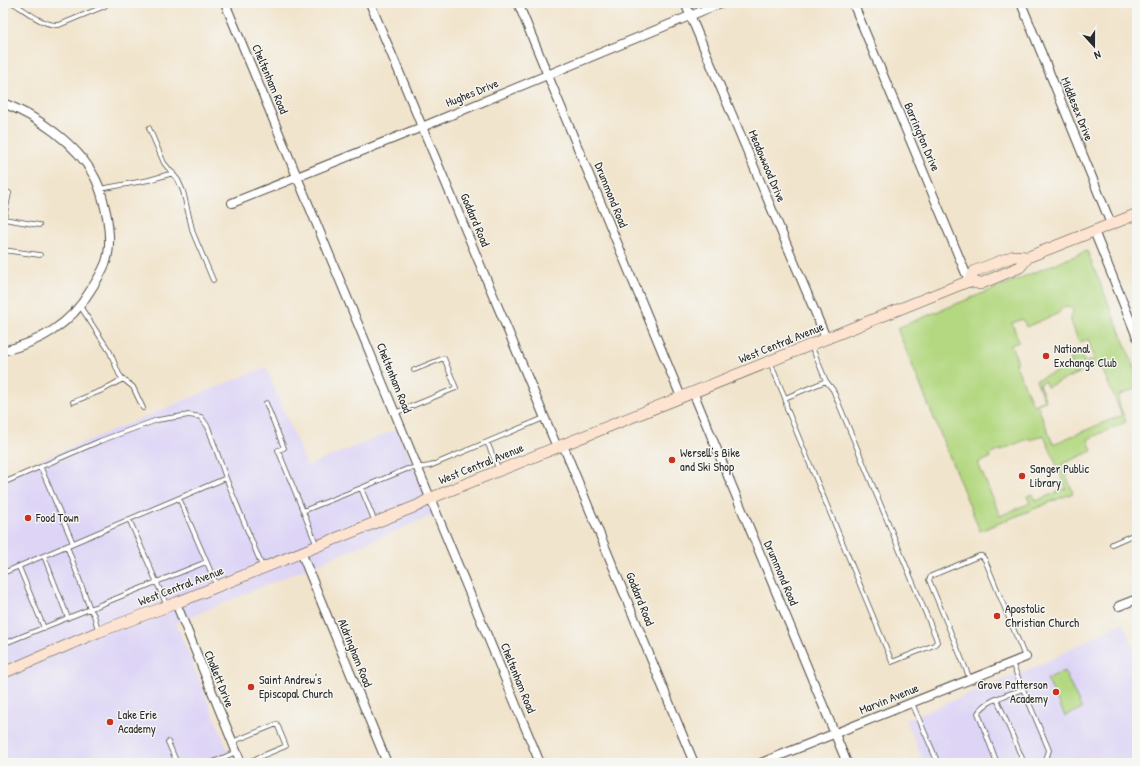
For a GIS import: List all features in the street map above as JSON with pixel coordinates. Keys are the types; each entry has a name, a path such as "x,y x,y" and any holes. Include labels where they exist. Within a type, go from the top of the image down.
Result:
{"main road":[{"name":"West Central Avenue","path":"3,673 98,632 217,587 681,396 969,281 980,284 1020,267 1028,257 1137,214"}],"street":[{"name":"Cheltenham Road","path":"225,3 540,763"},
{"name":"Goddard Road","path":"370,3 544,418 560,446 694,763"},
{"name":"Drummond Road","path":"518,3 681,396"},
{"name":"Meadowwood Drive","path":"685,3 826,338"},
{"name":"Hughes Drive","path":"232,203 422,127 721,3"},
{"name":"Barrington Drive","path":"853,3 969,281"},
{"name":"Middlesex Drive","path":"1021,3 1111,224"},
{"path":"3,103 46,126 59,136 88,165 100,189 108,222 109,248 106,262 97,281 80,306 66,322 55,330 25,346 3,352"},
{"path":"1094,231 1137,337"},
{"name":"Drummond Road","path":"693,392 847,763"},
{"name":"Aldringham Road","path":"301,552 387,763"},
{"path":"1119,606 1137,599"},
{"name":"Chollett Drive","path":"172,605 241,763"},
{"name":"Marvin Avenue","path":"761,763 1026,657"}],"lane":[{"path":"13,3 46,24 52,25 59,25 105,6"},
{"path":"149,128 164,163 173,174 183,191 192,233 213,280"},
{"path":"100,189 173,174"},
{"path":"9,193 3,221 39,225"},
{"path":"3,250 40,255"},
{"path":"80,306 110,352 122,379 134,387 143,408"},
{"path":"770,361 785,398 787,408 892,662 934,645 937,642 936,638 833,390 826,380 811,344"},
{"path":"396,413 456,388 444,358 414,370"},
{"path":"74,402 103,390 122,379"},
{"path":"785,398 826,380"},
{"path":"266,403 284,448 278,450 318,546"},
{"path":"3,483 41,468 100,441 158,420 196,415 201,417 208,427 226,478 263,568"},
{"path":"304,511 407,469 430,466 544,418"},
{"path":"487,442 499,471"},
{"path":"41,468 73,543"},
{"path":"3,573 226,478"},
{"path":"361,488 376,522"},
{"path":"179,498 217,587"},
{"path":"129,519 156,582 172,605"},
{"path":"1112,544 1137,533"},
{"path":"68,546 90,609 94,615 98,632"},
{"path":"44,556 68,618"},
{"path":"970,679 929,580 931,576 979,556 982,556 985,560 1026,657"},
{"path":"3,644 206,562"},
{"path":"19,567 44,628"},
{"path":"1012,662 1049,750 1046,763"},
{"path":"997,763 978,713 982,707 997,699 1023,689"},
{"path":"997,699 1024,763"},
{"path":"912,703 938,763"},
{"path":"232,742 277,724 286,746 245,763"},
{"path":"168,742 177,763"},
{"path":"212,763 236,752"}],"shaded area":[{"path":"266,367 307,466 397,429 434,515 176,623 233,763 7,763 6,760 3,761 3,475"},
{"name":"Grove Patterson Academy","path":"1123,622 1137,656 1137,763 924,763 906,720 1042,664"}],"green space":[{"path":"1087,251 1137,374 1137,388 1118,396 1120,407 1126,422 1088,439 1092,451 1062,464 1073,493 980,531 897,328","holes":["1066,306 1071,307 1073,312 1070,318 1079,343 1088,339 1095,359 1085,363 1081,354 1070,359 1073,365 1036,380 1044,400 1033,405 1015,363 1018,362 1011,345 1019,342 1012,323 1023,319 1026,327 1059,313 1061,309","1100,364 1122,415 1053,444 1037,404 1046,401 1039,384 1045,381 1047,387","1044,435 1066,488 1036,501 1033,494 1027,496 1030,503 1000,516 978,463 990,458 989,455 1030,438 1031,440"]},
{"path":"1064,671 1082,709 1065,716 1047,679"}],"place":[{"name":"National Exchange Club","path":"1046,356"},
{"name":"Wersell’s Bike and Ski Shop","path":"672,460"},
{"name":"Sanger Public Library","path":"1022,476"},
{"name":"Food Town","path":"28,518"},
{"name":"Apostolic Christian Church","path":"997,616"},
{"name":"Saint Andrew's Episcopal Church","path":"251,687"},
{"name":"Grove Patterson Academy","path":"1056,692"},
{"name":"Lake Erie Academy","path":"110,722"}]}
